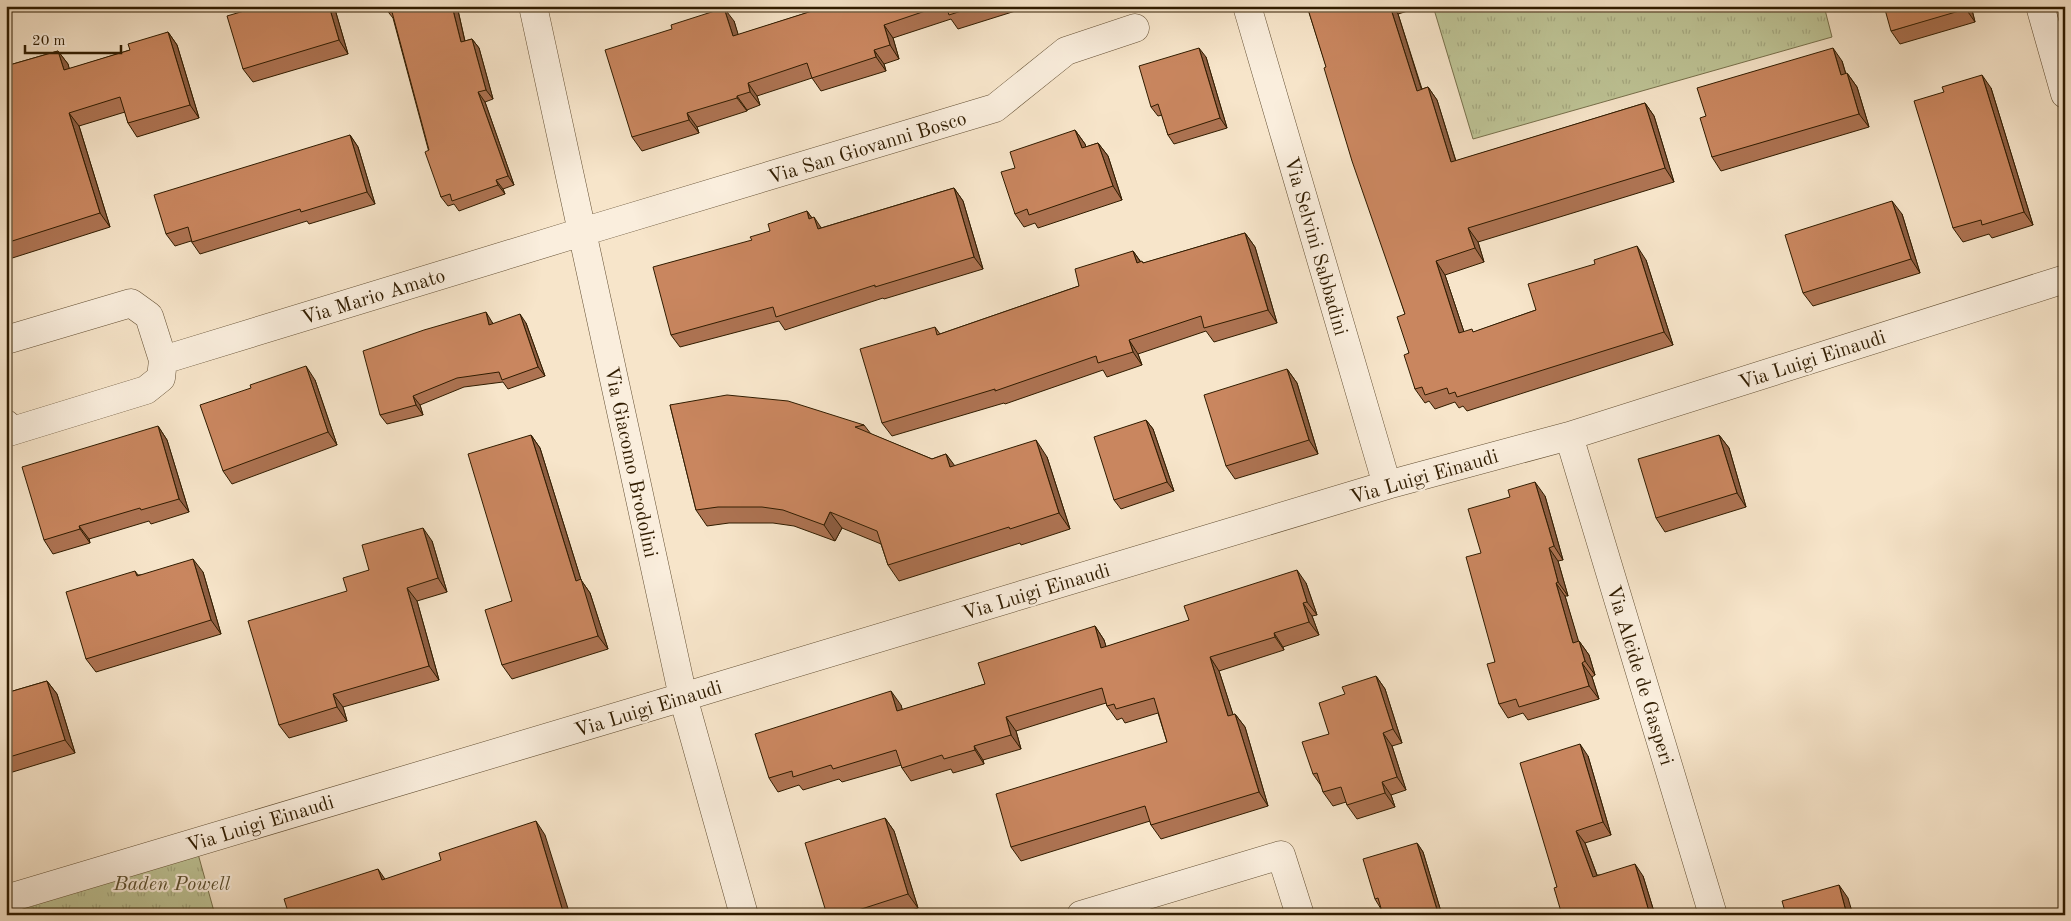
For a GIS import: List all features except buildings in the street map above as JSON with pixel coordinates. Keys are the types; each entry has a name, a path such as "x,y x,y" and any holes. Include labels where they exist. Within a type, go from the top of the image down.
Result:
{"street":[{"name":"Via Giacomo Brodolini","path":"533,6 683,698 744,915"},
{"name":"Via Selvini Sabbadini","path":"1247,6 1387,485"},
{"path":"2040,6 2065,94"},
{"name":"Via San Giovanni Bosco","path":"582,232 995,108 1066,51 1135,28"},
{"name":"Via Mario Amato","path":"164,360 582,232"},
{"name":"Via Luigi Einaudi","path":"6,898 683,698 1387,485 1570,436 2065,279"},
{"path":"6,340 131,303 149,316 164,360 161,378 146,390 9,432 6,424"},
{"name":"Via Alcide de Gasperi","path":"1570,436 1713,915"},
{"path":"1081,915 1282,855 1300,915"}],"green space":[{"path":"1433,6 1824,6 1832,37 1473,139"},
{"name":"Baden Powell","path":"195,843 215,915 6,915 6,899"}]}
